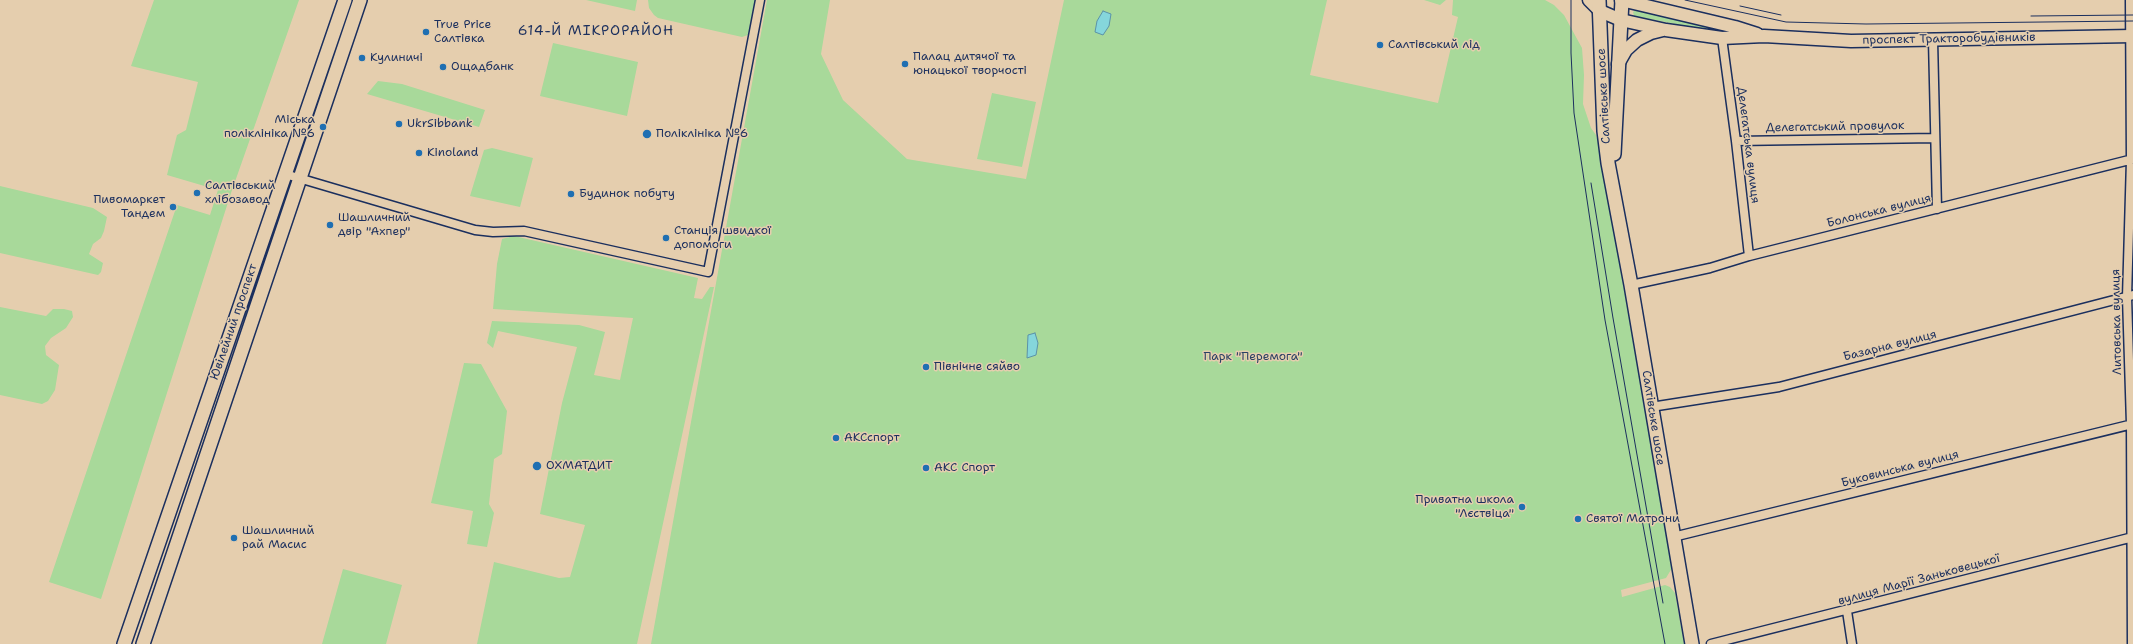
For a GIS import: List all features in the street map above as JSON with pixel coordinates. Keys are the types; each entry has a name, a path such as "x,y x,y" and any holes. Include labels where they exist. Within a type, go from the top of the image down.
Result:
{"main road":[{"name":"Ювілейний проспект","path":"124,644 345,0"},
{"name":"Ювілейний проспект","path":"143,644 360,0"},
{"name":"проспект Тракторобудівників","path":"1589,0 1600,5 1621,20 1666,30 1722,38 1764,36 1851,41 2132,36"},
{"name":"проспект Тракторобудівників","path":"1622,0 1735,27 1764,36"},
{"name":"Салтівське шосе","path":"1614,192 1614,144 1622,0"},
{"name":"Салтівське шосе","path":"1600,5 1604,131 1692,644"},
{"path":"1618,64 1626,50 1637,40 1651,33 1666,30"},
{"path":"315,88 329,92"}],"street":[{"path":"285,174 475,230 493,232 524,231 708,272 760,0"},
{"name":"Литовська вулиця","path":"2130,0 2132,36 2130,296 2132,424 2132,644"},
{"name":"Делегатська вулиця","path":"1722,38 1736,141 1749,256"},
{"path":"1933,40 1937,209"},
{"name":"Делегатський провулок","path":"1736,141 1935,138"},
{"name":"Болонська вулиця","path":"1631,285 1710,268 1749,256 2132,159"},
{"name":"Базарна вулиця","path":"1651,407 1779,386 2130,296"},
{"name":"Буковинська вулиця","path":"1673,537 2132,424"},
{"name":"вулиця Марії Заньковецької","path":"1711,644 1847,611 2132,537"},
{"path":"1847,611 1852,644"}],"green space":[{"path":"154,0 299,0 231,193 101,599 49,582 177,205 210,215 218,190 167,175 177,135 186,130 198,82 131,66"},
{"path":"586,0 637,0 635,11"},
{"path":"648,0 758,0 751,34 742,37 658,18 649,8"},
{"name":"Парк \"Перемога\"","path":"767,0 830,0 821,54 843,100 907,159 1026,179 1064,0 1327,0 1310,75 1438,103 1458,17 1452,15 1453,0 1545,0 1554,5 1564,15 1582,48 1584,75 1583,104 1591,128 1596,135 1600,150 1672,568 1666,578 1621,590 1622,597 1665,585 1670,587 1675,593 1684,644 651,644"},
{"path":"1424,0 1446,0 1440,5"},
{"path":"1636,10 1713,27 1712,31 1634,16 1633,12"},
{"path":"553,43 638,62 627,116 540,96"},
{"path":"378,81 402,84 485,110 479,127 367,94"},
{"path":"992,93 1036,102 1022,167 977,159"},
{"path":"492,148 533,158 520,207 470,196 484,150"},
{"path":"0,186 93,208 107,217 101,238 93,244 89,254 103,263 101,272 98,275 0,253"},
{"path":"514,236 698,278 694,298 702,299 710,287 714,287 637,644 477,644 494,562 559,578 570,577 585,525 540,514 562,403 577,347 498,331 493,348 487,343 492,321 579,325 605,332 594,375 620,380 633,318 493,309 497,264 502,239"},
{"path":"0,307 46,316 53,309 72,311 73,317 66,328 51,338 45,346 46,355 59,365 55,390 48,401 42,404 0,395"},
{"path":"464,363 481,364 507,411 502,454 494,459 489,504 494,513 487,547 467,544 473,511 431,503"},
{"path":"343,569 402,585 386,644 322,644"}],"water":[{"path":"1103,11 1111,14 1109,26 1103,35 1095,32 1097,21"},
{"path":"1035,333 1038,343 1036,355 1027,358 1028,335"}],"tram line":[{"path":"1571,0 1571,53 1574,113 1605,320 1665,644"},
{"path":"1685,0 1786,22 1866,24 2133,21"},
{"path":"1740,6 1781,15"},
{"path":"2031,16 2133,15"},
{"path":"1591,183 1663,603"}],"place":[{"name":"True Price Салтівка","path":"426,32"},
{"name":"Салтівський лід","path":"1380,45"},
{"name":"Кулиничі","path":"362,58"},
{"name":"Палац дитячої та юнацької творчості","path":"905,64"},
{"name":"Ощадбанк","path":"443,67"},
{"name":"UkrSibbank","path":"399,124"},
{"name":"Міська поліклініка №6","path":"323,127"},
{"name":"Поліклініка №6","path":"647,134"},
{"name":"Kinoland","path":"419,153"},
{"name":"Салтівський хлібозавод","path":"197,193"},
{"name":"Будинок побуту","path":"571,194"},
{"name":"Пивомаркет Тандем","path":"173,207"},
{"name":"Шашличний двір \"Ахпер\"","path":"330,225"},
{"name":"Станція швидкої допомоги","path":"666,238"},
{"name":"Північне сяйво","path":"926,367"},
{"name":"АКСспорт","path":"836,438"},
{"name":"ОХМАТДИТ","path":"537,466"},
{"name":"АКС Спорт","path":"926,468"},
{"name":"Приватна школа \"Лєствіца\"","path":"1522,507"},
{"name":"Святої Матрони","path":"1578,519"},
{"name":"Шашличний рай Масис","path":"234,538"}],"district":[{"name":"614-Й МІКРОРАЙОН","path":"596,31"}]}
